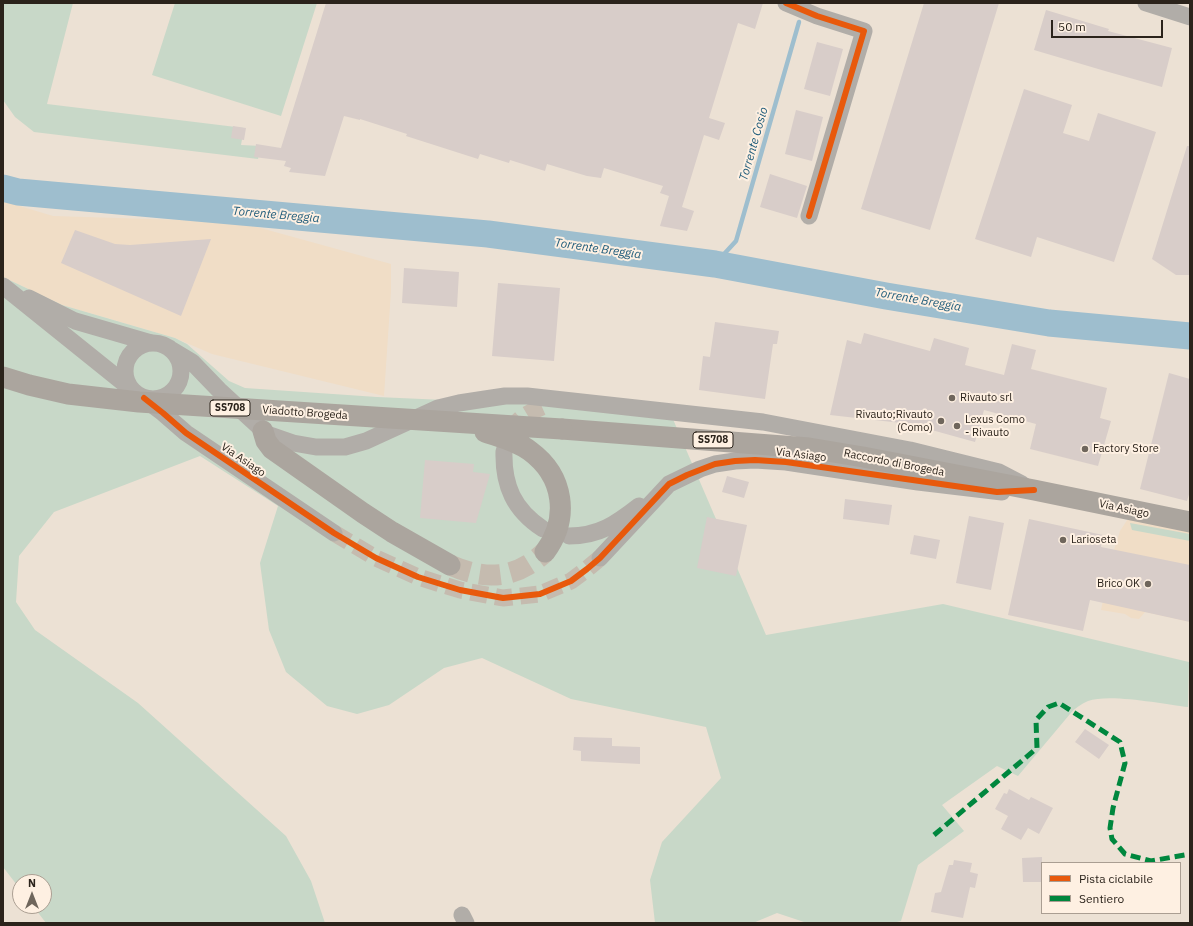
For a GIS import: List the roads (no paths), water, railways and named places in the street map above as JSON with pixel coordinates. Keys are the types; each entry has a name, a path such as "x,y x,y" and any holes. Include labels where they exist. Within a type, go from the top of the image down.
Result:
{"main road":[{"name":"Viadotto Brogeda","path":"3,377 68,394 105,399 562,429"},
{"name":"SS708","path":"460,423 516,442 529,450 547,467 557,485 561,508 557,529 545,552"},
{"name":"Raccordo di Brogeda","path":"562,429 809,448 1034,490"},
{"name":"SS708","path":"264,431 266,441 272,449 392,532 450,565"},
{"name":"Via Asiago","path":"1034,490 1190,522"}],"street":[{"path":"786,3 817,16 864,31 809,216"},
{"path":"1146,3 1190,17"},
{"name":"SS708","path":"3,285 75,321 150,343 161,344 172,350"},
{"name":"SS708","path":"3,285 137,395 144,398"},
{"path":"130,388 125,377 126,362 132,352 137,348 150,343"},
{"path":"144,398 158,400 171,394 180,383 182,366 178,357 172,350"},
{"name":"Via Asiago","path":"172,350 192,362 219,390 267,434 293,443 316,447 345,447 366,441 438,408 505,396 527,396 763,422 910,450 999,472 1034,490"},
{"name":"Via Asiago","path":"144,398 186,433 334,533"},
{"name":"SS708","path":"542,407 571,402"},
{"path":"504,451 504,468 511,492 517,505 524,514 543,529"},
{"name":"Via Asiago","path":"600,558 669,484 700,469 715,464 755,460 817,466 918,482 997,492 1034,490"},
{"name":"SS708","path":"570,536 587,535 603,531 669,484"}],"waterway":[{"name":"Torrente Cosio","path":"715,264 736,241 799,22"},
{"name":"Torrente Breggia","path":"3,188 18,192 488,234 715,264 886,296 1049,323 1190,336"}],"tunnel":[{"path":"510,432 516,423 523,417 542,407"},
{"path":"334,533 376,558 418,577 460,590 503,598 540,594 571,581 600,558"},
{"path":"450,565 476,574 500,575 523,568 545,552"}],"place":[{"name":"Rivauto srl","path":"952,398"},
{"name":"Rivauto;Rivauto (Como)","path":"941,421"},
{"name":"Lexus Como - Rivauto","path":"957,426"},
{"name":"Factory Store","path":"1085,449"},
{"name":"Larioseta","path":"1063,540"},
{"name":"Brico OK","path":"1148,584"}]}
